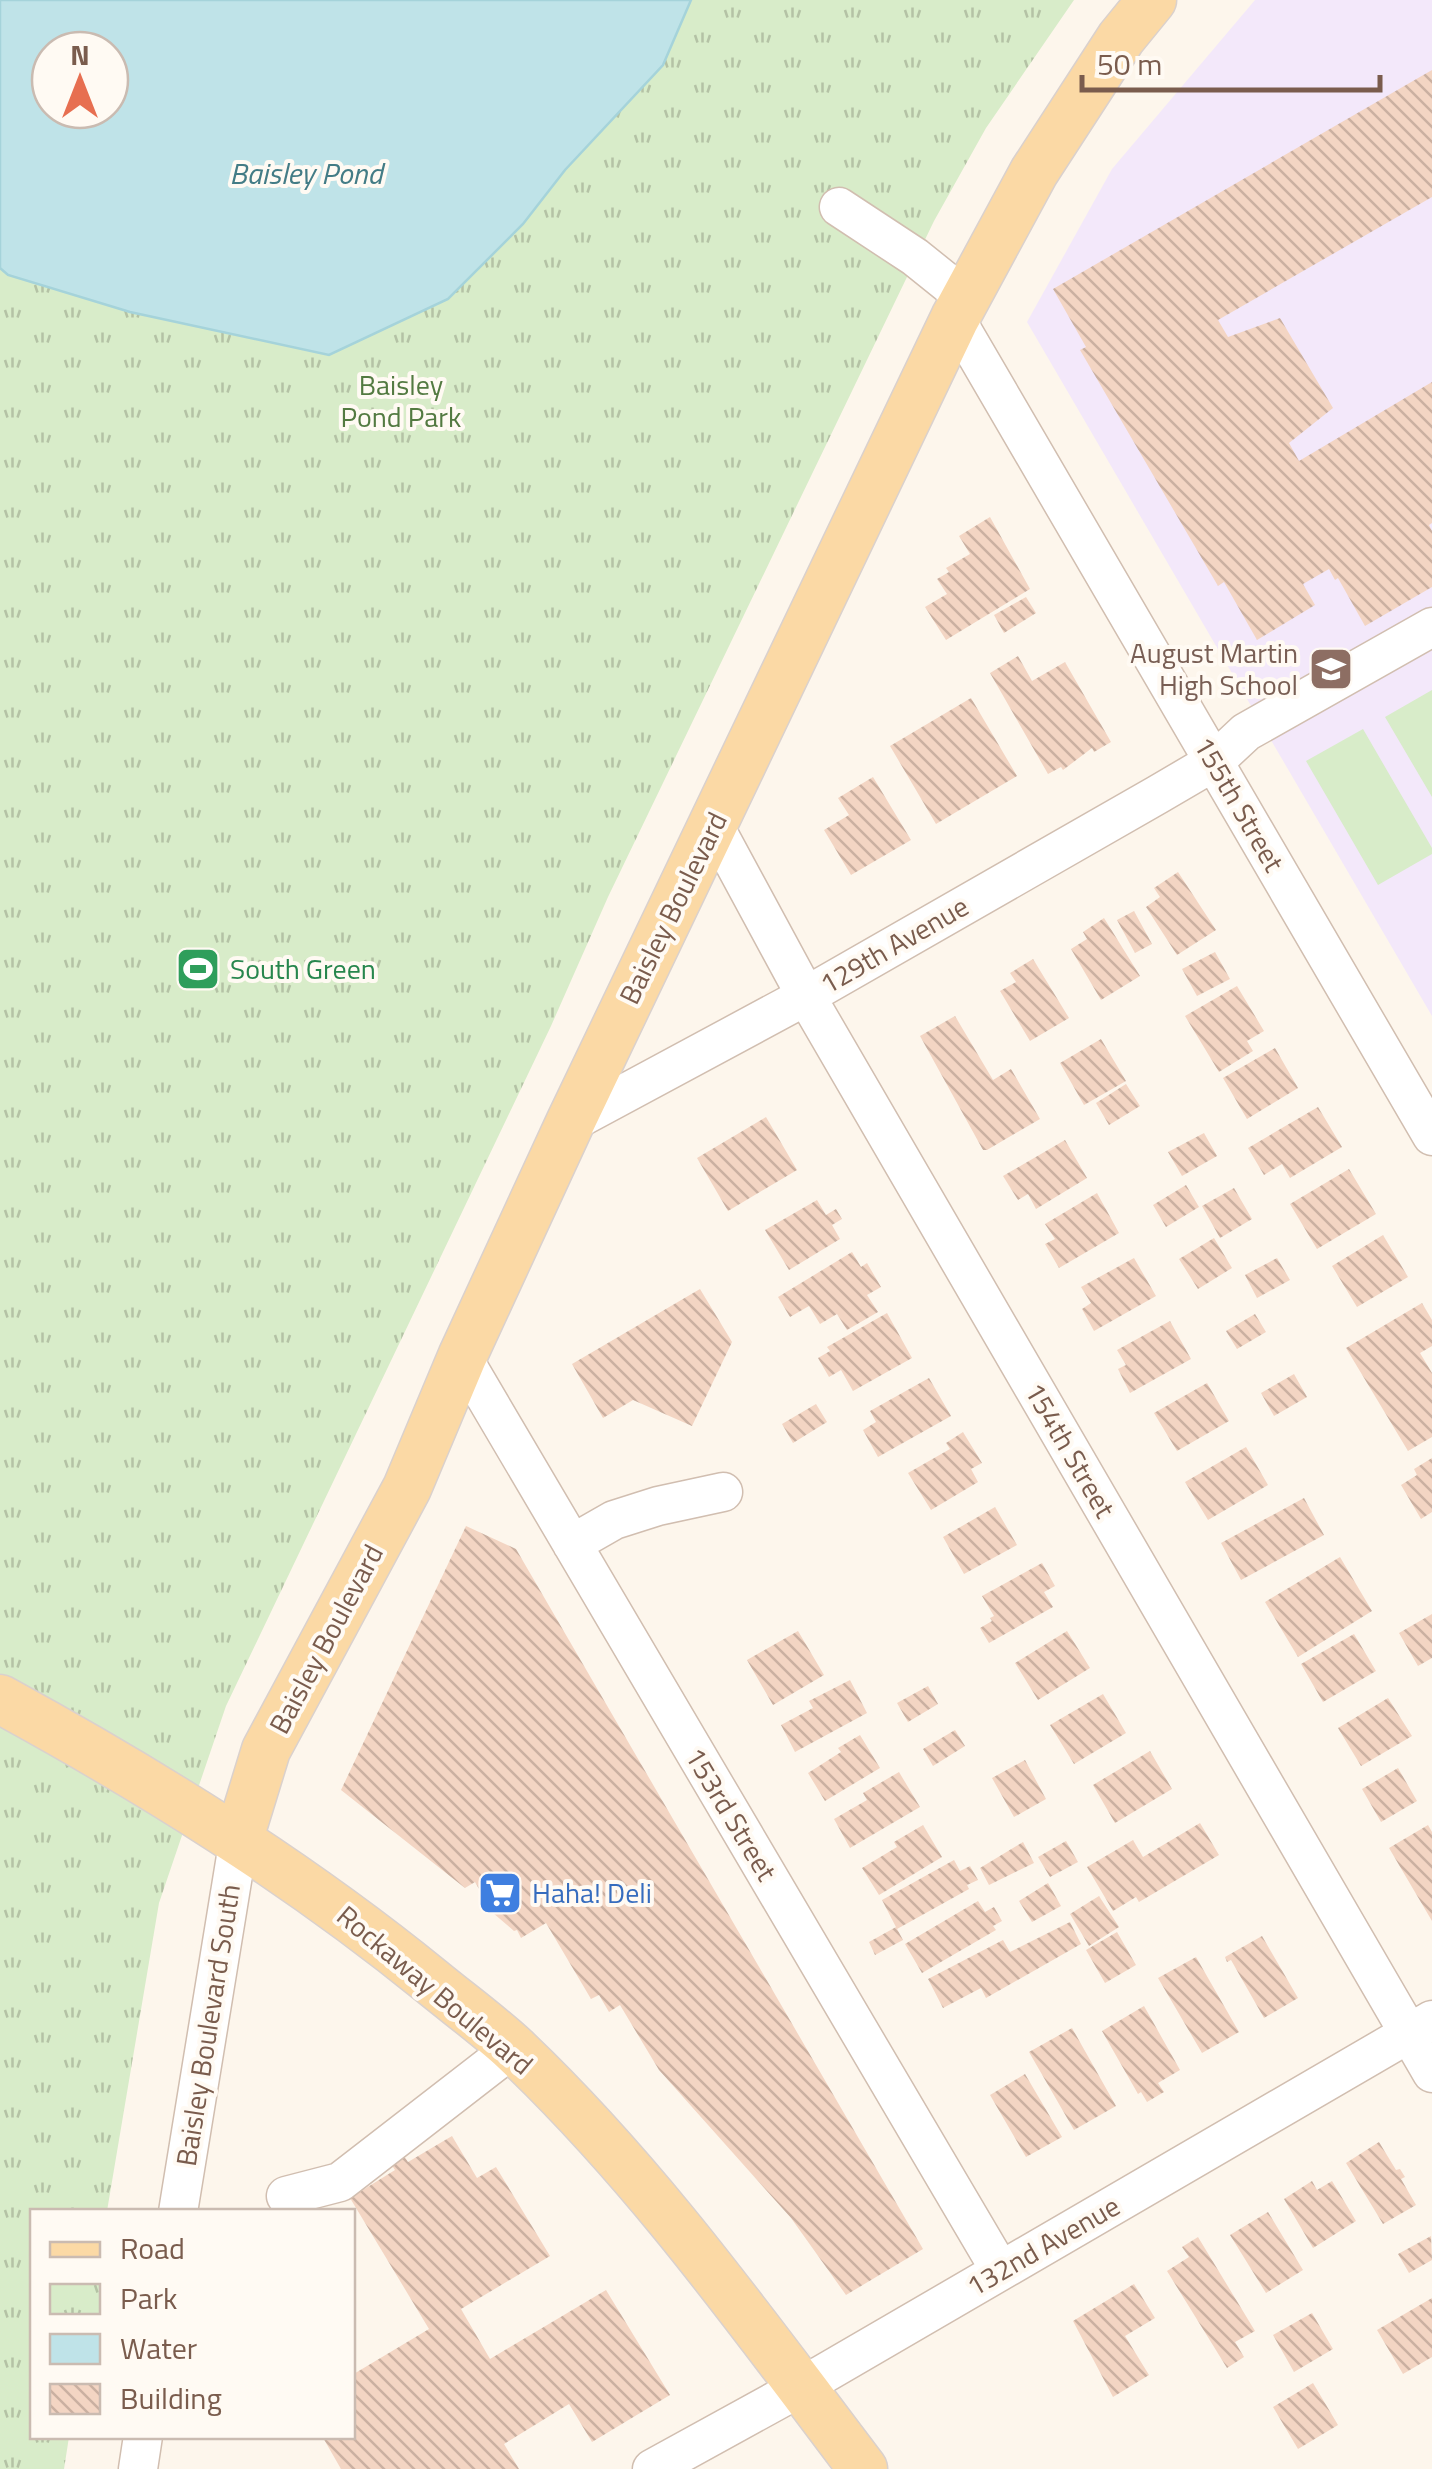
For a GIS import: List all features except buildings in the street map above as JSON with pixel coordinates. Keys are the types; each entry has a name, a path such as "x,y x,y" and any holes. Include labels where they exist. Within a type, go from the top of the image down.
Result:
{"main road":[{"name":"Baisley Boulevard","path":"238,1838 266,1750 407,1488 462,1357 570,1123 961,308 1034,172 1121,38 1152,0"},
{"name":"Rockaway Boulevard","path":"0,1699 92,1749 238,1838 381,1940 513,2048 648,2190 862,2469"}],"street":[{"path":"839,206 915,257 961,308"},
{"name":"155th Street","path":"961,308 1215,762 1432,1136"},
{"name":"129th Avenue","path":"570,1123 806,996 1215,762 1246,732 1432,627"},
{"name":"154th Street","path":"713,824 806,996 1420,2026 1432,2073"},
{"name":"153rd Street","path":"462,1357 1000,2270"},
{"path":"572,1544 614,1520 722,1492"},
{"name":"Baisley Boulevard South","path":"178,2209 238,1838"},
{"name":"132nd Avenue","path":"652,2469 801,2388 1420,2026"},
{"path":"286,2196 340,2182 513,2048"},
{"path":"138,2469 143,2439"}],"shaded area":[{"name":"August Martin High School","path":"1255,0 1432,0 1432,1016 1027,322 1112,169"}],"green space":[{"name":"Baisley Pond Park","path":"0,0 1074,0 986,128 934,221 608,897 551,1026 226,1706 159,1903 107,2209 30,2209 30,2439 69,2439 64,2469 0,2469"},
{"path":"1432,690 1432,797 1385,717"},
{"path":"1363,729 1432,848 1432,854 1378,885 1306,761"}],"water":[{"name":"Baisley Pond","path":"0,0 691,0 663,65 565,170 523,224 448,299 329,355 130,312 8,275 0,268"}],"place":[{"name":"August Martin High School","path":"1331,669"},
{"name":"South Green","path":"198,969"},
{"name":"Haha! Deli","path":"500,1893"}]}
